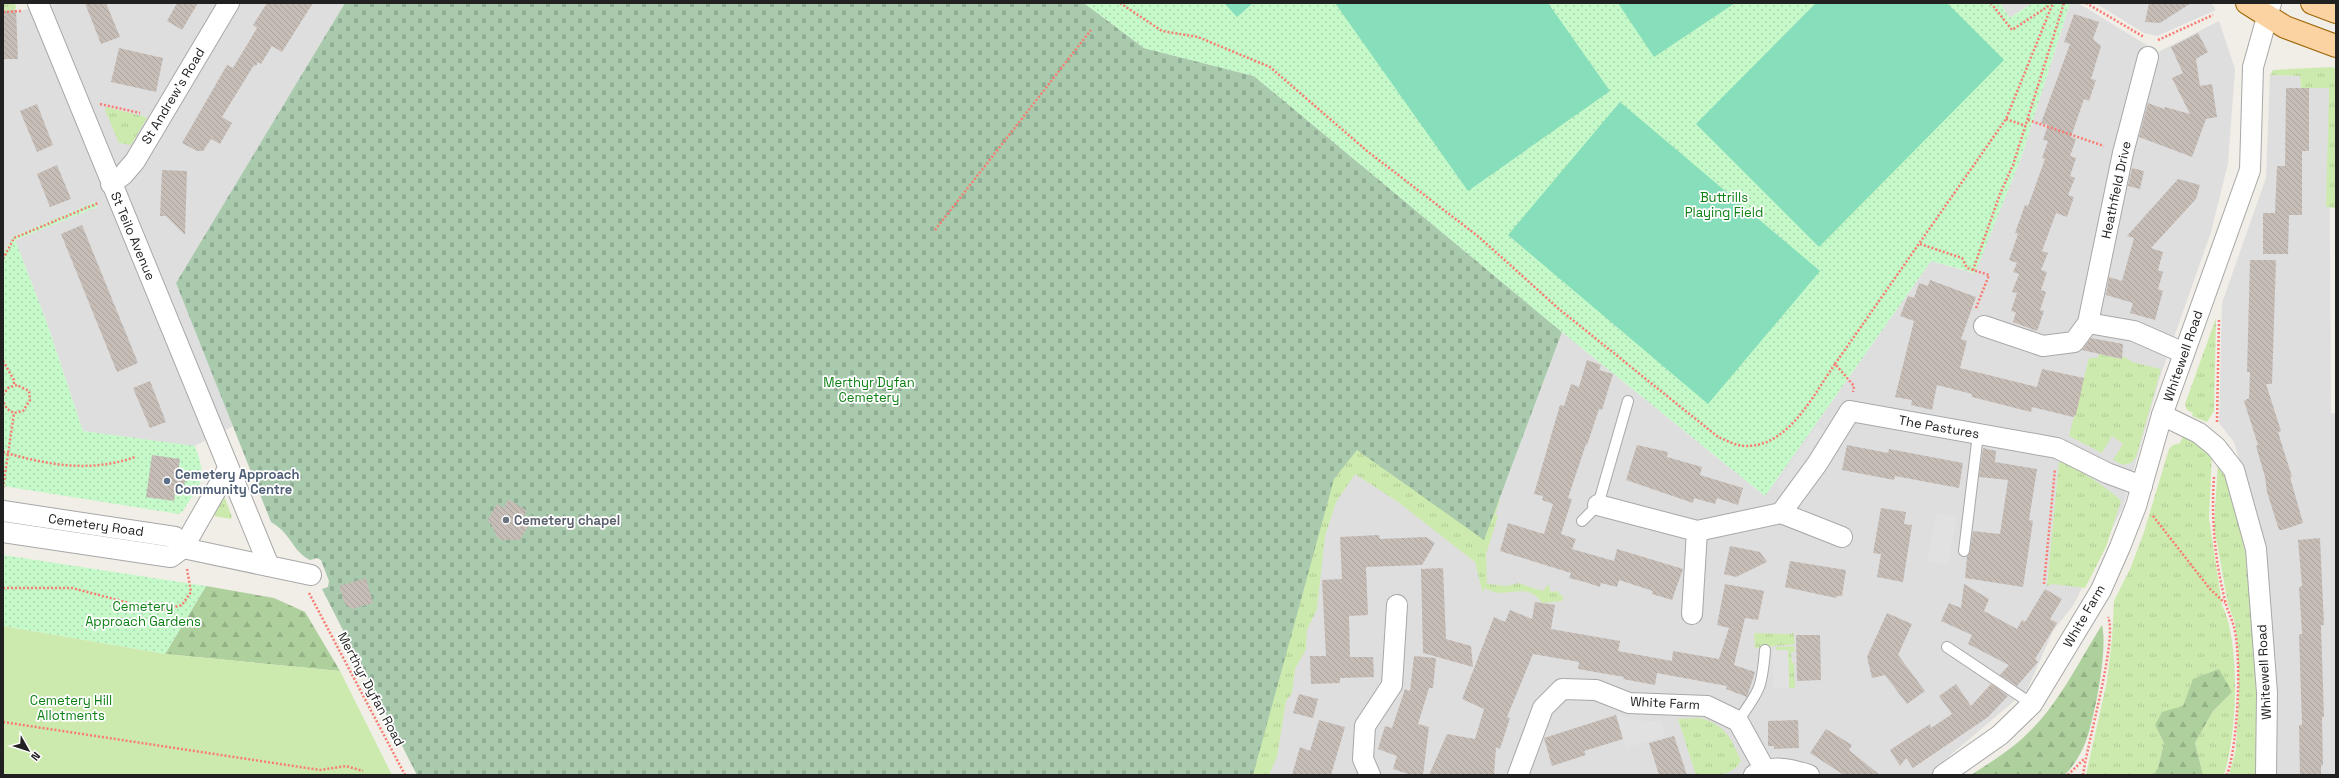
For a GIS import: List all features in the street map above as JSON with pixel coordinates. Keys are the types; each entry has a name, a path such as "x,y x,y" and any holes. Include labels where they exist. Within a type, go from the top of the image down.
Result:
{"main road":[{"path":"2247,3 2269,10 2292,30 2336,46"},
{"path":"2312,3 2336,12"}],"street":[{"name":"St Teilo Avenue","path":"38,3 113,190 269,566"},
{"name":"St Andrew's Road","path":"113,190 130,167 229,3"},
{"name":"Whitewell Road","path":"2266,775 2267,692 2256,549 2234,470 2216,447 2199,433 2162,415 2250,170 2253,67 2269,10"},
{"name":"Heathfield Drive","path":"1984,326 2044,346 2074,342 2088,323 2124,153 2151,46"},
{"path":"2088,323 2134,331 2184,353"},
{"path":"1781,513 1817,464 1850,411"},
{"name":"The Pastures","path":"1850,411 2057,448 2107,473 2142,486"},
{"name":"White Farm","path":"1943,775 2000,735 2032,704 2101,590 2136,506 2162,415"},
{"path":"183,548 228,469"},
{"path":"1598,505 1697,531 1781,513 1842,537"},
{"name":"Cemetery Road","path":"3,511 175,537 183,548 311,575"},
{"path":"1692,614 1697,531"},
{"name":"Cemetery Road","path":"3,532 171,557 183,548"},
{"path":"1370,775 1363,759 1365,726 1392,685 1397,605"},
{"name":"White Farm","path":"1518,775 1543,708 1562,689 1596,690 1629,703 1707,706 1738,721"},
{"path":"1738,721 1759,772 1786,768 1808,775"}],"lane":[{"path":"1582,521 1598,505 1628,401"},
{"path":"1964,551 1978,434"},
{"path":"1947,647 2032,704"},
{"path":"1738,721 1757,695 1762,683 1765,650"}],"path":[{"path":"1120,3 1162,31 1198,37 1270,67 1367,151 1479,237 1559,309 1718,438 1744,446 1766,443 1790,427 1920,244 2006,119 2052,4"},
{"path":"1991,3 2012,30 2052,4"},
{"path":"1973,270 2000,194 2013,165 2064,3"},
{"path":"2086,3 2139,36 2151,46 2160,40 2213,15"},
{"path":"935,230 1091,30"},
{"path":"76,99 160,118"},
{"path":"2006,119 2026,126"},
{"path":"2028,120 2124,153"},
{"path":"3,259 14,238 113,190"},
{"path":"1920,244 1962,258 1967,268 1989,275 1975,312 1976,320 1984,326"},
{"path":"2218,313 2216,447 2211,513 2226,604 2234,628 2237,661 2236,726 2234,745 2227,775"},
{"path":"3,361 14,380 14,385"},
{"path":"1835,364 1854,386 1850,411"},
{"path":"3,395 8,388 14,385 26,388 30,400 23,411 14,413 7,408 3,401"},
{"path":"3,488 14,413"},
{"path":"2044,584 2057,448"},
{"path":"3,452 54,465 88,467 123,461 136,456"},
{"path":"2136,506 2149,511 2210,589 2226,604"},
{"path":"3,588 72,588 160,611 182,605 190,592 183,548"},
{"path":"2083,775 2085,759 2109,650 2110,621 2105,609 2101,590"},
{"name":"Merthyr Dyfan Road","path":"320,614 405,775"},
{"path":"3,722 320,770 346,766 363,771"},
{"path":"2068,775 2085,759"}],"shaded area":[{"path":"60,3 345,3 176,283 233,426 193,447 83,431 47,323 15,240 97,207 95,202 13,237 3,254 3,14"},
{"path":"2000,3 2032,3 2010,18"},
{"path":"2070,3 2078,3 2158,52 2219,21 2235,69 2228,163 2211,232 2161,374 2123,507 2074,604 2053,631 2027,690 1940,764 1935,775 1253,775 1334,479 1357,450 1484,540 1562,332 1765,496 1931,261 1974,273 2021,158"},
{"path":"2095,3 2211,3 2216,10 2157,36 2144,33"},
{"path":"2270,75 2300,76 2301,88 2329,88 2331,413 2336,414 2336,775 2274,775 2265,546 2234,442 2219,423 2222,303 2266,178"},
{"path":"1817,426 1825,431 1783,491 1776,486"},
{"path":"1936,513 1957,517 1948,565 1927,561"},
{"path":"1772,650 1788,650 1789,688 1773,688"},
{"path":"1616,715 1644,721 1660,721 1665,736 1626,748"}],"green space":[{"path":"3,3 15,3 16,8 15,10 3,11"},
{"name":"Merthyr Dyfan Cemetery","path":"345,3 1084,3 1144,48 1254,76 1562,332 1484,540 1357,450 1334,479 1253,775 417,775 322,589 328,587 329,581 321,560 317,558 310,560 304,556 299,552 283,531 271,522 176,283"},
{"name":"Buttrills Playing Field","path":"1084,3 2000,3 2010,18 2032,3 2070,3 2021,158 1975,273 1931,261 1765,496 1562,332 1254,76 1144,48"},
{"path":"1224,3 1253,3 1237,17"},
{"path":"1335,3 1548,3 1610,91 1468,191"},
{"path":"1618,3 1735,3 1654,57"},
{"path":"1816,3 1947,3 2004,60 1819,247 1696,124"},
{"path":"2336,68 2336,208 2326,207 2329,88 2301,88 2300,76 2270,75 2273,70"},
{"path":"1620,102 1820,271 1708,404 1508,235"},
{"path":"106,107 147,118 131,145 119,143 105,110"},
{"path":"95,202 97,207 15,240 47,323 83,431 195,446 201,467 201,480 199,486 183,511 179,514 3,486 3,254 13,237"},
{"path":"2216,318 2214,411 2207,422 2192,416 2193,413 2187,410 2185,404"},
{"path":"2098,354 2122,359 2123,356 2132,362 2161,369 2136,457 2131,463 2123,465 2113,460 2123,444 2112,436 2102,453 2069,436 2089,358 2098,358"},
{"path":"2183,436 2212,453 2209,518 2222,605 2228,622 2232,642 2235,689 2232,737 2224,775 2203,775 2195,743 2213,711 2232,692 2194,679 2183,706 2155,725 2164,743 2158,768 2153,775 2086,775 2107,681 2112,639 2114,601 2131,567 2144,532 2169,449 2173,445 2180,443"},
{"path":"1355,443 1490,499 1500,500 1495,515 1498,516 1486,554 1487,584 1507,586 1518,583 1543,591 1548,584 1551,592 1557,591 1564,598 1561,601 1542,603 1533,594 1523,591 1498,593 1484,588 1483,594 1475,562 1398,502 1355,474 1336,502 1325,536 1317,609 1307,630 1306,649 1295,669 1292,693 1286,701 1277,757 1269,775 1248,775 1307,517"},
{"path":"2218,461 2228,485 2235,509 2246,556 2251,587 2256,649 2257,775 2229,775 2236,749 2239,695 2238,653 2235,623 2228,604 2214,527"},
{"path":"2059,462 2066,464 2092,478 2121,501 2106,547 2085,588 2052,584 2047,586"},
{"path":"222,498 225,498 232,517 231,519 213,516 212,514"},
{"name":"Cemetery Approach Gardens","path":"3,555 206,586 165,654 3,626"},
{"path":"206,586 274,598 305,612 340,671 165,654"},
{"path":"2102,625 2102,666 2097,700 2090,730 2082,750 2065,775 1971,775 2001,756 2039,722 2059,696"},
{"name":"Cemetery Hill Allotments","path":"3,626 165,654 340,671 392,775 3,775"},
{"path":"1793,631 1795,644 1755,648 1754,633 1792,634"},
{"path":"1794,646 1795,652 1791,652 1792,663 1794,663 1795,688 1789,688 1788,650 1776,650 1776,647"},
{"path":"2219,669 2232,692 2213,711 2195,743 2203,775 2153,775 2158,768 2164,743 2155,725 2162,712 2183,706 2193,679"},
{"path":"1700,718 1716,724 1726,733 1734,745 1741,761 1727,773 1716,775 1696,775 1678,719"}],"building":[{"path":"85,3 106,3 120,37 101,44"},
{"path":"177,3 198,3 182,30 167,21"},
{"path":"267,3 313,3 282,52 272,46 261,64 258,62 256,66 254,65 222,117 232,123 220,144 211,139 203,151 197,151 182,143 227,65 233,68 257,28 253,25"},
{"path":"2149,3 2191,3 2160,23 2145,22"},
{"path":"16,10 18,59 3,59 3,11"},
{"path":"2074,14 2099,22 2093,39 2101,46 2091,79 2096,80 2089,101 2084,99 2071,137 2076,139 2070,156 2076,158 2070,176 2075,178 2068,195 2074,197 2067,217 2056,213 2042,251 2048,253 2041,270 2047,272 2041,290 2046,292 2040,310 2044,311 2037,331 2013,322 2016,312 2011,311 2017,293 2012,292 2019,274 2013,272 2017,263 2009,260 2018,234 2015,233 2025,205 2028,206 2045,159 2042,158 2048,141 2043,140 2048,125 2041,123 2070,44 2064,42"},
{"path":"2198,33 2208,52 2196,59 2200,86 2212,84 2217,117 2206,119 2192,157 2139,137 2148,103 2164,109 2165,107 2190,114 2172,78 2183,73 2171,47"},
{"path":"119,48 163,58 156,92 111,82"},
{"path":"2286,88 2309,88 2309,151 2302,151 2302,215 2289,215 2288,254 2263,254 2263,213 2275,213 2277,166 2285,166"},
{"path":"37,104 53,145 37,152 20,111"},
{"path":"57,165 71,199 50,207 37,174"},
{"path":"2132,168 2144,171 2140,189 2128,186"},
{"path":"162,170 187,171 185,235 166,216 160,216"},
{"path":"2178,179 2200,185 2196,199 2151,248 2163,252 2158,270 2163,272 2158,289 2163,291 2155,320 2130,313 2133,303 2106,295 2109,277 2122,281 2134,238 2127,236"},
{"path":"82,225 138,363 117,372 61,234"},
{"path":"2250,260 2276,260 2272,384 2266,384 2281,431 2278,432 2292,477 2290,477 2303,523 2282,530 2279,530 2267,492 2265,477 2256,446 2258,445 2244,401 2249,398 2250,372 2247,372"},
{"path":"1930,280 1976,297 1961,339 1967,341 1960,368 2037,387 2042,369 2084,378 2076,415 2073,417 2032,407 2031,412 1972,397 1972,394 1937,385 1932,410 1911,405 1912,400 1895,397 1914,321 1900,316 1908,296 1914,298 1919,283 1928,286"},
{"path":"2091,338 2123,344 2122,359 2082,350"},
{"path":"1587,360 1601,365 1599,370 1613,374 1602,410 1599,409 1568,498 1572,499 1561,534 1576,539 1572,549 1614,561 1617,549 1683,569 1672,600 1652,594 1653,591 1619,580 1617,587 1601,583 1600,587 1569,578 1571,573 1500,551 1508,523 1544,534 1553,504 1542,500 1543,496 1534,494 1560,405 1564,406 1571,384 1579,387"},
{"path":"150,381 166,422 150,428 133,388"},
{"path":"1637,445 1668,452 1667,457 1702,467 1700,475 1743,488 1738,505 1717,498 1715,504 1694,498 1693,503 1626,480"},
{"path":"1847,445 1888,453 1889,449 1963,463 1959,488 1895,476 1894,480 1842,470"},
{"path":"1983,448 1996,451 1995,462 2037,469 2029,520 2033,521 2023,587 1965,578 1967,557 1970,552 1973,531 2000,534 2008,480 1979,477"},
{"name":"Cemetery Approach Community Centre","path":"152,455 180,459 178,473 186,474 184,488 176,487 174,501 146,497"},
{"name":"Cemetery chapel","path":"508,499 527,511 522,519 530,523 520,540 502,540 497,537 491,524 487,521 497,504 504,508"},
{"path":"1881,508 1906,512 1904,524 1912,525 1903,582 1877,577 1881,554 1873,553"},
{"path":"1379,535 1380,539 1426,537 1435,543 1422,565 1366,567 1368,615 1349,616 1350,657 1373,657 1374,677 1340,678 1340,683 1311,684 1310,656 1326,656 1322,580 1342,579 1340,537"},
{"path":"2320,538 2324,625 2321,625 2324,717 2322,717 2323,765 2321,766 2321,775 2300,775 2299,725 2302,725 2299,634 2302,634 2299,587 2302,586 2298,540"},
{"path":"1730,546 1760,552 1767,562 1736,577 1724,574"},
{"path":"1790,561 1846,570 1842,596 1837,596 1836,598 1785,587"},
{"path":"1443,568 1446,639 1471,646 1473,667 1423,653 1421,569"},
{"path":"366,578 373,603 352,609 345,604 339,586"},
{"path":"1725,584 1764,591 1758,620 1745,618 1734,665 1755,672 1747,697 1726,689 1727,686 1657,673 1655,685 1623,679 1624,677 1578,669 1579,662 1533,654 1507,717 1510,718 1500,749 1496,747 1494,775 1429,775 1447,734 1475,739 1484,709 1462,699 1494,617 1505,622 1510,610 1532,619 1535,602 1555,605 1551,629 1620,641 1618,651 1672,661 1673,651 1719,659 1729,628 1717,625"},
{"path":"1964,584 1989,599 1984,611 2017,629 2022,620 2025,622 2045,589 2062,599 2050,619 2057,623 2035,659 2038,662 2017,686 2000,675 2009,665 1968,644 1972,635 1941,621 1949,603 1961,608"},
{"path":"1887,613 1912,624 1898,655 1925,691 1907,704 1885,675 1872,678 1867,657"},
{"path":"1796,635 1820,635 1821,680 1797,681"},
{"path":"1414,656 1436,658 1433,688 1429,688 1418,724 1429,727 1423,775 1411,775 1393,769 1397,756 1378,749 1385,726 1392,728 1405,689 1410,691"},
{"path":"1956,684 1971,706 1991,684 2008,696 1988,717 1913,768 1906,758 1900,766 1890,750 1930,724 1931,728 1952,714 1939,696"},
{"path":"1299,694 1318,699 1313,718 1293,713"},
{"path":"1616,715 1623,739 1584,751 1586,755 1552,766 1544,738"},
{"path":"1319,720 1345,727 1331,775 1292,775 1300,747 1310,751"},
{"path":"1798,720 1799,748 1774,749 1774,746 1768,746 1768,721"},
{"path":"1826,729 1852,745 1849,750 1880,775 1844,775 1810,753"},
{"path":"1674,736 1687,775 1659,775 1649,743"}],"place":[{"name":"Cemetery Approach Community Centre","path":"167,481"},
{"name":"Cemetery chapel","path":"506,520"}]}
